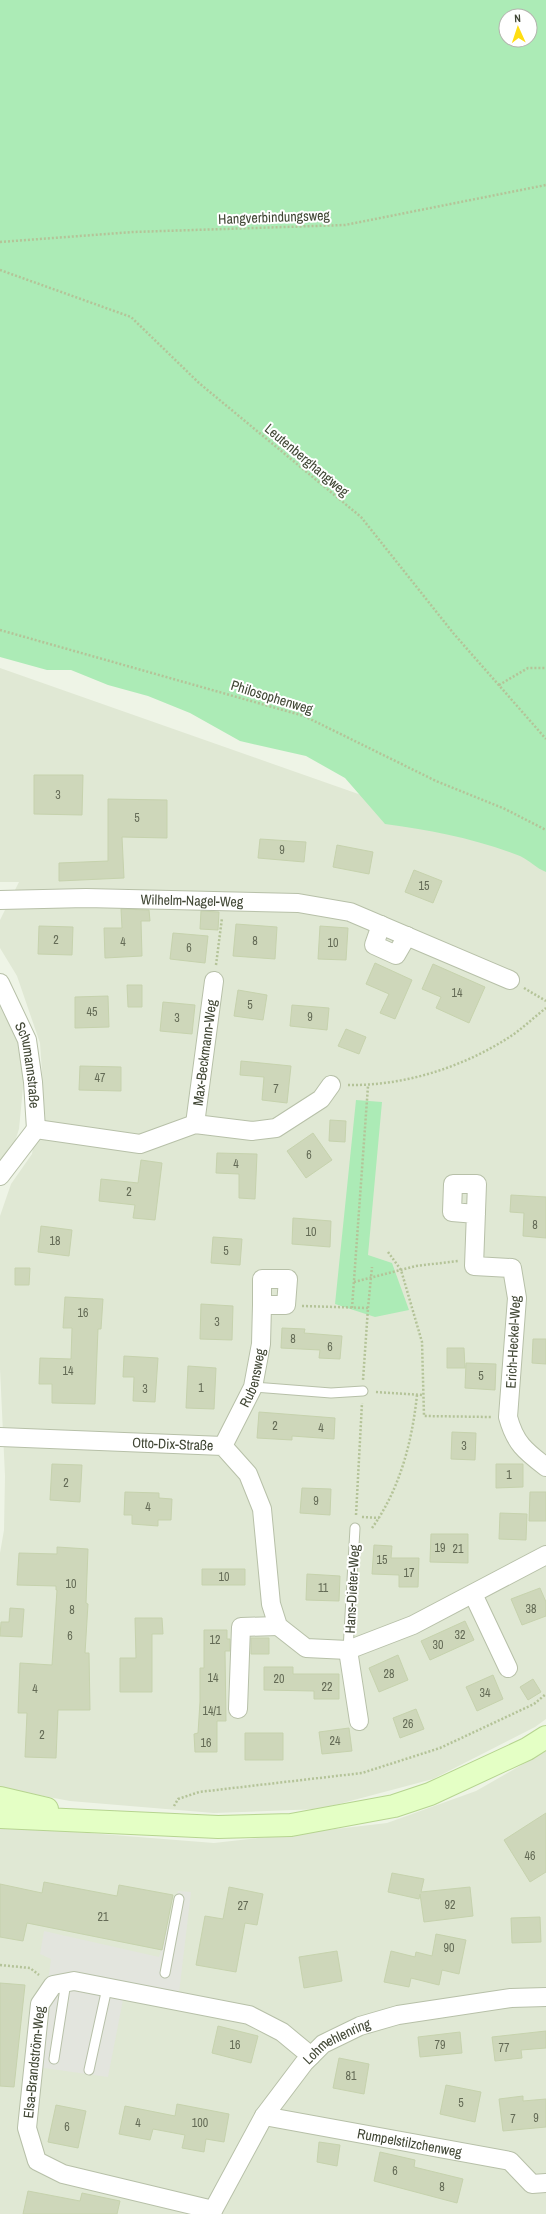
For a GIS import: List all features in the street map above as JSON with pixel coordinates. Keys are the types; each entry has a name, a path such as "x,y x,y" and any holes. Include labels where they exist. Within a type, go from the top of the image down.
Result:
{"street":[{"name":"Wilhelm-Nagel-Weg","path":"0,900 86,898 298,903 350,912 510,980"},
{"name":"Max-Beckmann-Weg","path":"195,1124 214,981"},
{"name":"Schumannstraße","path":"0,984 27,1040 34,1082 36,1129"},
{"name":"Max-Beckmann-Weg","path":"36,1129 140,1144 195,1124 252,1132 276,1128 322,1099 331,1085"},
{"path":"0,1176 36,1129"},
{"path":"474,1266 476,1214"},
{"name":"Erich-Heckel-Weg","path":"474,1266 512,1268 517,1298 508,1417 512,1433 523,1449 546,1467"},
{"name":"Rubensweg","path":"223,1446 253,1388 261,1344 262,1305"},
{"name":"Otto-Dix-Straße","path":"0,1437 223,1446 248,1474 262,1509 271,1604 278,1626"},
{"path":"238,1709 241,1627 278,1626 306,1648 348,1650 413,1625 546,1555"},
{"path":"473,1594 508,1668"},
{"path":"348,1650 359,1721"},
{"path":"0,1817 218,1827 291,1825 394,1806 442,1788 527,1749 546,1736"},
{"path":"0,1798 99,1821"},
{"path":"60,1984 74,1981 249,2015 282,2032 311,2056"},
{"name":"Elsa-Brandström-Weg","path":"60,1984 40,2004 27,2128 37,2161 63,2174 212,2212"},
{"name":"Lohmehlenring","path":"212,2212 264,2116 311,2056 323,2044 360,2026 398,2015 511,1998 546,1997"},
{"name":"Rumpelstilzchenweg","path":"264,2116 510,2161 532,2184 546,2183"}],"lane":[{"path":"253,1388 331,1393 362,1391"},
{"name":"Hans-Dieter-Weg","path":"348,1650 355,1528"},
{"path":"165,1973 179,1899"},
{"path":"54,2059 60,1984"},
{"path":"89,2070 107,1988"}],"path":[{"name":"Hangverbindungsweg","path":"0,242 133,232 345,225 546,185"},
{"name":"Leutenberghangweg","path":"0,270 131,317 199,383 361,517 454,634 546,739"},
{"name":"Philosophenweg","path":"0,630 304,716 436,781 505,809 546,830"},
{"path":"499,685 528,668 546,668"},
{"path":"214,981 224,901"},
{"path":"510,980 546,1001"},
{"path":"331,1085 368,1086 423,1076 464,1060 508,1038 546,1008"},
{"path":"352,1308 368,1086"},
{"path":"388,1252 401,1270 422,1342 424,1416 508,1417"},
{"path":"354,1282 371,1279 416,1266 458,1261 474,1266"},
{"path":"368,1308 372,1267"},
{"path":"316,1306 339,1307"},
{"path":"362,1391 423,1395"},
{"path":"372,1528 384,1511 397,1482 408,1450 416,1395"},
{"path":"356,1516 379,1518"},
{"path":"164,1824 178,1799 199,1792 362,1773 440,1748 534,1704 546,1694"},
{"path":"0,1965 30,1968 60,1984"}],"shaded area":[{"path":"0,668 546,860 546,1719 535,1727 433,1779 320,1809 214,1813 70,1801 0,1788 0,1553 4,1530 5,1476 0,1369 0,1216 11,1184 32,1154 43,1087 40,1043 17,976 0,948 0,920 19,882 0,882"},
{"path":"0,1004 20,1044 24,1077 19,1129 10,1157 0,1164"},
{"path":"546,1751 546,2214 0,2214 0,1826 214,1843 387,1823 476,1791"},
{"path":"178,1891 191,1892 179,1993 126,1984 108,2077 37,2067 51,1959 40,1954 44,1931 159,1957"}],"green space":[{"path":"0,0 546,0 546,872 520,856 487,845 436,832 385,824 345,778 306,756 240,741 190,713 148,696 108,685 71,670 47,670 0,657"},
{"path":"356,1100 382,1102 368,1255 392,1263 409,1310 375,1317 335,1304"}],"building":[{"path":"34,775 83,775 82,815 34,814"},
{"path":"108,799 167,800 167,838 122,837 124,878 59,881 59,863 108,861"},
{"path":"260,839 306,842 304,862 258,858"},
{"path":"337,845 373,852 369,874 333,867"},
{"path":"414,870 442,881 433,903 405,892"},
{"path":"121,909 149,910 150,921 141,921 142,956 105,958 104,928 122,928"},
{"path":"201,911 219,912 218,930 200,929"},
{"path":"236,924 277,927 275,959 233,956"},
{"path":"39,926 73,927 72,955 38,954"},
{"path":"320,926 348,928 346,960 318,959"},
{"path":"173,933 208,936 205,963 170,959"},
{"path":"375,963 412,980 395,1019 380,1013 389,994 366,984"},
{"path":"433,964 485,987 469,1023 436,1008 441,997 422,989"},
{"path":"127,985 142,985 142,1007 128,1007"},
{"path":"238,990 267,995 263,1020 234,1016"},
{"path":"108,996 109,1027 75,1028 75,997"},
{"path":"163,1002 195,1005 192,1034 160,1031"},
{"path":"292,1005 329,1008 327,1030 290,1026"},
{"path":"346,1029 366,1037 359,1054 338,1046"},
{"path":"241,1061 291,1066 287,1103 262,1100 264,1077 240,1075"},
{"path":"80,1066 121,1067 121,1091 79,1090"},
{"path":"330,1120 346,1121 345,1142 329,1141"},
{"path":"313,1133 332,1160 306,1178 287,1151"},
{"path":"217,1153 257,1154 255,1199 239,1198 239,1174 216,1173"},
{"path":"141,1160 162,1163 155,1220 133,1218 135,1205 99,1201 101,1179 138,1183"},
{"path":"511,1195 546,1197 546,1238 523,1236 524,1213 510,1212"},
{"path":"293,1218 331,1221 330,1247 292,1244"},
{"path":"41,1226 72,1230 69,1256 38,1252"},
{"path":"213,1237 242,1239 240,1265 211,1263"},
{"path":"15,1268 30,1268 29,1285 15,1285"},
{"path":"65,1297 103,1299 101,1329 98,1329 95,1404 52,1403 52,1384 39,1384 40,1358 71,1359 72,1328 63,1328"},
{"path":"201,1304 233,1306 232,1340 200,1339"},
{"path":"282,1328 305,1329 304,1333 342,1336 340,1359 319,1358 320,1350 281,1348"},
{"path":"533,1339 546,1339 546,1364 532,1363"},
{"path":"447,1348 464,1348 465,1368 447,1368"},
{"path":"124,1356 158,1358 155,1402 133,1401 134,1377 123,1377"},
{"path":"466,1363 496,1364 495,1390 465,1388"},
{"path":"188,1366 216,1368 214,1409 186,1408"},
{"path":"259,1412 335,1418 334,1439 292,1436 292,1440 257,1438"},
{"path":"452,1432 476,1433 475,1460 451,1459"},
{"path":"52,1464 82,1465 80,1502 50,1500"},
{"path":"496,1464 523,1464 523,1487 496,1488"},
{"path":"302,1488 331,1489 330,1515 300,1513"},
{"path":"125,1492 159,1493 159,1498 172,1499 171,1520 158,1520 158,1526 132,1524 132,1515 124,1515"},
{"path":"530,1492 546,1492 546,1521 529,1521"},
{"path":"500,1513 527,1514 526,1540 499,1539"},
{"path":"431,1534 468,1534 468,1563 430,1562"},
{"path":"374,1545 392,1546 391,1558 419,1558 418,1587 399,1587 399,1575 372,1574"},
{"path":"57,1547 88,1549 86,1603 88,1604 85,1653 89,1653 90,1710 58,1710 56,1758 25,1757 27,1713 18,1713 20,1663 52,1665 57,1590 56,1586 17,1585 19,1553 57,1554"},
{"path":"202,1569 245,1569 245,1585 202,1585"},
{"path":"307,1574 340,1576 339,1601 306,1600"},
{"path":"540,1588 546,1602 546,1616 522,1625 511,1599"},
{"path":"10,1608 24,1609 22,1637 0,1636 1,1622 9,1622"},
{"path":"135,1618 162,1618 163,1634 152,1634 152,1692 120,1692 120,1658 136,1658"},
{"path":"465,1621 474,1640 430,1660 421,1641"},
{"path":"204,1630 227,1630 227,1639 230,1639 230,1651 225,1651 226,1721 217,1721 217,1752 195,1752 194,1734 198,1733 200,1668 204,1668"},
{"path":"251,1638 269,1638 269,1654 251,1654"},
{"path":"398,1655 408,1680 379,1692 369,1668"},
{"path":"264,1667 293,1667 293,1674 339,1674 339,1699 314,1699 314,1691 264,1690"},
{"path":"493,1675 503,1699 477,1711 466,1687"},
{"path":"533,1679 541,1692 528,1700 520,1687"},
{"path":"416,1709 424,1729 400,1738 393,1718"},
{"path":"349,1728 352,1751 322,1754 319,1732"},
{"path":"245,1733 283,1733 283,1760 245,1760"},
{"path":"546,1813 546,1872 530,1882 504,1840"},
{"path":"392,1873 424,1879 421,1892 470,1887 473,1916 424,1922 420,1894 419,1899 388,1892"},
{"path":"44,1882 117,1896 119,1885 173,1895 162,1950 27,1923 23,1941 0,1937 0,1884 42,1893"},
{"path":"229,1887 263,1894 257,1925 245,1923 236,1972 196,1965 205,1916 223,1919"},
{"path":"540,1917 541,1942 512,1943 511,1918"},
{"path":"436,1934 466,1940 459,1974 442,1970 439,1985 411,1978 409,1987 384,1982 391,1951 415,1957 416,1952 432,1956"},
{"path":"337,1951 342,1981 304,1988 299,1957"},
{"path":"0,1983 25,1985 14,2087 0,2086"},
{"path":"218,2026 258,2036 251,2063 212,2053"},
{"path":"546,2031 546,2048 521,2050 522,2058 495,2061 492,2037"},
{"path":"460,2032 462,2053 420,2057 418,2037"},
{"path":"339,2058 369,2064 364,2094 333,2088"},
{"path":"446,2085 481,2092 475,2122 440,2114"},
{"path":"523,2096 523,2101 546,2099 546,2127 503,2131 499,2099"},
{"path":"177,2104 229,2114 224,2142 206,2139 204,2152 182,2148 185,2135 153,2129 150,2140 119,2134 125,2106 175,2116"},
{"path":"56,2105 86,2111 78,2148 48,2142"},
{"path":"319,2142 340,2145 337,2166 317,2162"},
{"path":"380,2152 415,2160 414,2167 463,2179 457,2203 374,2181"},
{"path":"28,2191 80,2201 82,2193 120,2201 117,2214 23,2214"}]}
